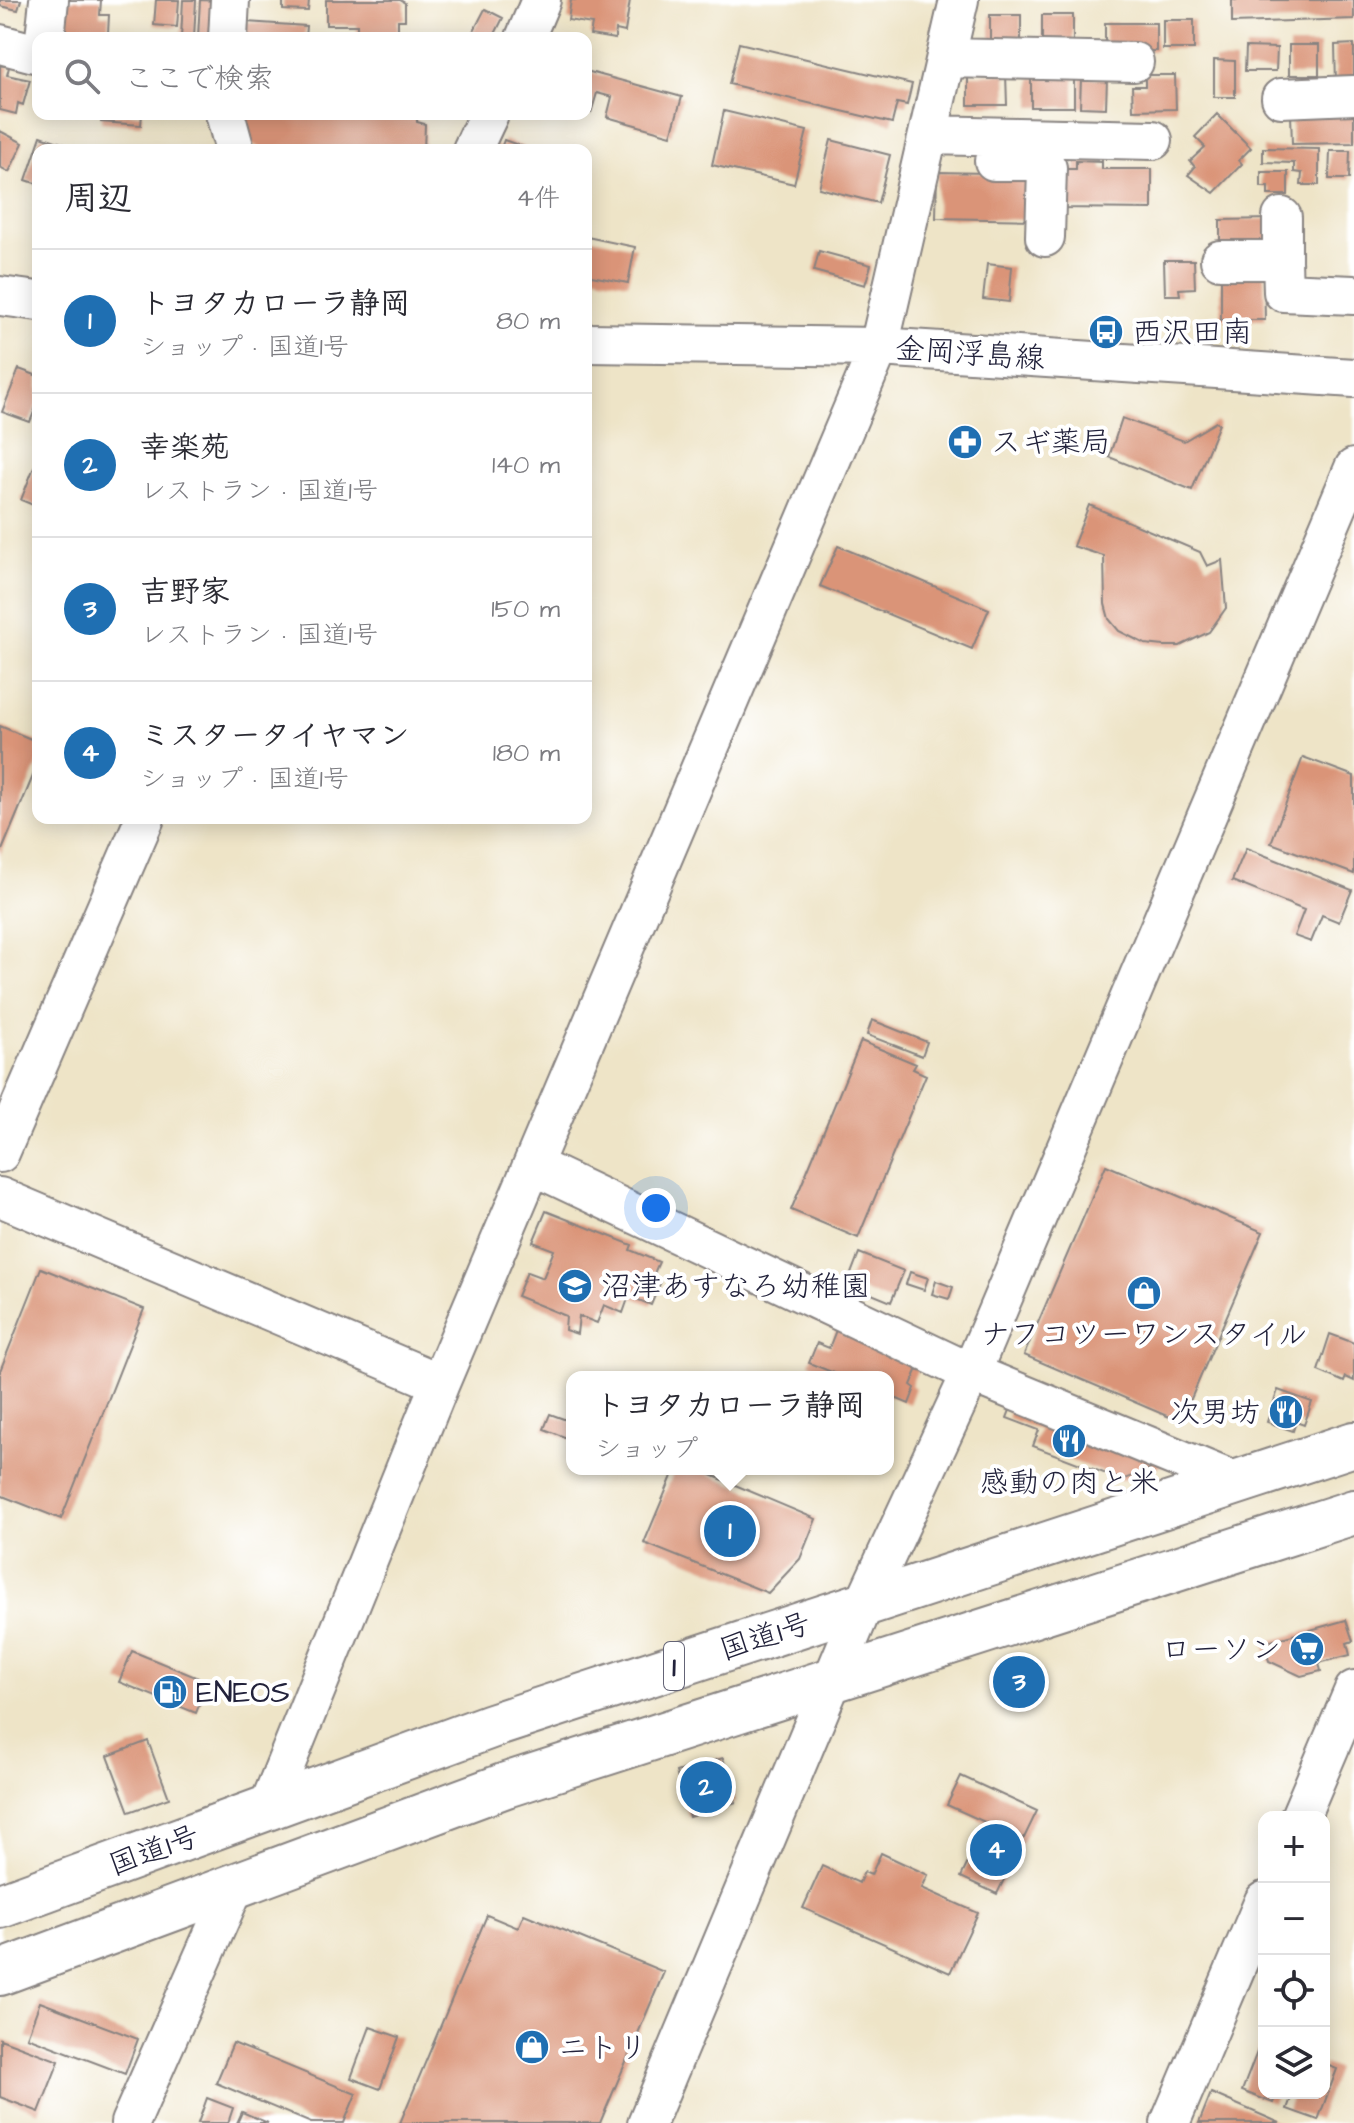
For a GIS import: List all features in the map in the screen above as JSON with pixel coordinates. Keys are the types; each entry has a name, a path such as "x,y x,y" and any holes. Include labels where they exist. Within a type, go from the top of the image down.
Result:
{"highway":[{"name":"国道1号","path":"0,1906 491,1726 1354,1444"},
{"name":"国道1号","path":"0,1973 506,1785 1354,1512"}],"street":[{"path":"46,32 49,0"},
{"path":"228,32 230,0"},
{"path":"528,32 541,0"},
{"path":"268,1808 440,1383 879,347 959,0"},
{"path":"0,44 32,52"},
{"path":"946,58 1134,62"},
{"path":"1281,98 1354,95"},
{"path":"227,120 233,144"},
{"path":"475,144 486,120"},
{"path":"925,147 1153,140"},
{"path":"925,147 1042,161 1047,168 1045,237"},
{"path":"1282,217 1283,292 1354,295"},
{"path":"1220,260 1282,260"},
{"path":"0,296 32,300"},
{"name":"金岡浮島線","path":"592,343 879,347 1354,378"},
{"path":"647,2123 864,1604 971,1373 1354,468"},
{"path":"0,1153 136,825"},
{"path":"534,1166 971,1373 1236,1482"},
{"path":"0,1197 440,1383"},
{"path":"1303,1811 1354,1690"},
{"path":"130,2123 235,1885"},
{"path":"1170,2123 1258,1915"}],"building":[{"path":"0,0 21,0 18,10 0,6"},
{"path":"65,0 101,0 100,15 109,15 108,32 62,32"},
{"path":"156,0 179,0 177,27 154,25"},
{"path":"183,0 196,0 194,32 181,32"},
{"path":"200,0 216,1 214,32 198,32"},
{"path":"283,0 309,0 308,11 283,10"},
{"path":"326,0 400,0 405,3 405,20 398,20 398,32 357,32 357,25 326,25"},
{"path":"571,0 630,0 625,32 616,30 615,39 592,35 592,24 568,20"},
{"path":"1232,0 1354,0 1354,19 1232,23"},
{"path":"485,9 503,18 496,32 473,32"},
{"path":"990,15 1021,15 1021,45 990,45"},
{"path":"1042,15 1073,15 1073,45 1042,45"},
{"path":"1163,20 1194,20 1194,49 1163,49"},
{"path":"246,22 306,26 306,32 245,32"},
{"path":"1105,23 1156,23 1156,51 1105,51"},
{"path":"739,43 912,84 907,105 897,103 892,123 729,84"},
{"path":"1354,44 1354,77 1336,84 1335,45"},
{"path":"1289,45 1319,45 1319,75 1289,75"},
{"path":"1246,47 1277,48 1276,71 1245,71"},
{"path":"1214,60 1235,61 1235,97 1214,97"},
{"path":"0,65 9,67 7,75 30,80 23,105 18,103 16,114 0,110"},
{"path":"592,73 682,97 671,135 607,117 612,97 597,93 592,110"},
{"path":"1006,74 1007,105 968,105 968,75"},
{"path":"1145,75 1175,75 1176,109 1133,110 1132,86 1145,86"},
{"path":"1074,77 1074,107 1031,107 1031,78"},
{"path":"1081,78 1107,78 1106,108 1080,107"},
{"path":"724,111 807,131 794,184 712,165"},
{"path":"1354,113 1354,143 1292,144 1291,114"},
{"path":"1217,114 1251,148 1239,160 1242,164 1214,193 1188,175 1195,167 1190,161 1205,147 1195,137"},
{"path":"101,120 141,120 141,125"},
{"path":"242,120 417,120 425,124 424,144 252,144 241,138"},
{"path":"0,131 23,143 9,172 0,167"},
{"path":"41,136 64,144 38,144"},
{"path":"831,140 890,155 878,203 819,188"},
{"path":"1263,148 1319,149 1319,185 1301,185 1302,173 1294,172 1294,163 1263,162"},
{"path":"1330,151 1350,151 1349,179 1329,179"},
{"path":"1076,161 1102,162 1102,169 1152,169 1152,209 1059,208 1059,169 1076,169"},
{"path":"32,162 32,182 26,180"},
{"path":"937,172 1035,174 1034,220 936,218"},
{"path":"1261,172 1288,172 1288,195 1268,195 1268,187 1261,187"},
{"path":"1269,219 1270,252 1220,249 1220,220"},
{"path":"592,238 635,247 628,283 592,276"},
{"path":"819,251 871,265 865,285 814,271"},
{"path":"1164,260 1194,260 1195,288 1179,289 1180,295 1165,295"},
{"path":"987,264 1012,267 1009,302 983,299"},
{"path":"1221,270 1264,270 1265,320 1221,320"},
{"path":"19,369 32,374 30,422 2,412"},
{"path":"1122,418 1184,441 1216,422 1219,424 1192,490 1109,457"},
{"path":"32,472 32,505 21,500"},
{"path":"1089,505 1200,552 1207,566 1222,560 1226,608 1209,632 1180,646 1164,646 1145,644 1119,631 1109,619 1105,604 1104,556 1073,546"},
{"path":"838,546 989,609 972,649 820,586"},
{"path":"0,726 32,739 32,778 0,855"},
{"path":"1303,757 1354,776 1354,874 1271,843"},
{"path":"1246,848 1352,890 1339,922 1322,915 1311,942 1294,936 1304,910 1232,881"},
{"path":"872,1020 927,1042 922,1056 867,1035"},
{"path":"861,1041 916,1064 913,1069 926,1075 858,1238 791,1210"},
{"name":"ナフコツーワンスタイル","path":"1106,1165 1263,1232 1181,1422 1024,1355"},
{"path":"546,1211 632,1245 630,1250 659,1262 652,1278 661,1281 651,1305 629,1296 623,1313 604,1305 597,1323 579,1316 577,1334 565,1330 566,1316 517,1296 527,1272 543,1278 554,1250 533,1242"},
{"path":"859,1253 904,1271 891,1302 847,1284"},
{"path":"41,1268 144,1309 61,1519 0,1495 0,1371"},
{"path":"910,1272 928,1278 924,1290 906,1284"},
{"path":"936,1281 953,1287 949,1299 932,1294"},
{"path":"813,1306 925,1352 911,1385 915,1388 909,1404 894,1398 894,1371 829,1371 809,1363 817,1343 829,1348 836,1330 808,1318"},
{"path":"1330,1334 1354,1343 1354,1381 1346,1377 1344,1382 1318,1371"},
{"path":"1278,1390 1312,1402 1304,1425 1296,1422 1293,1431 1267,1422"},
{"path":"1014,1400 1173,1461 1122,1480 1033,1446 1039,1430 1007,1418"},
{"path":"550,1414 566,1420 566,1438 544,1429"},
{"path":"672,1475 711,1475 816,1519 800,1559 768,1593 644,1543"},
{"name":"ローソン","path":"1346,1620 1353,1641 1347,1643 1350,1655 1319,1663 1321,1671 1301,1676 1269,1661 1264,1643"},
{"path":"132,1651 208,1682 196,1713 119,1682"},
{"path":"1028,1657 1042,1696 1010,1707 996,1669"},
{"path":"148,1741 169,1798 129,1812 108,1756"},
{"path":"723,1758 736,1802 689,1817 676,1772"},
{"path":"961,1776 1037,1811 997,1894 961,1877 987,1823 947,1805"},
{"path":"881,1853 928,1875 922,1888 978,1913 950,1973 803,1908 822,1866 859,1883 864,1872 871,1875"},
{"name":"ニトリ","path":"524,1914 664,1972 600,2123 400,2123 487,1915 518,1928"},
{"path":"40,2002 138,2039 125,2074 27,2037"},
{"path":"370,2027 399,2037 380,2089 351,2078"},
{"path":"0,2039 59,2061 39,2112 0,2097"},
{"path":"233,2043 356,2094 344,2123 311,2123 216,2083"},
{"path":"1258,2049 1258,2097 1242,2091"},
{"path":"1330,2066 1337,2069 1330,2088"},
{"path":"1211,2093 1280,2123 1199,2123"},
{"path":"207,2098 233,2108 228,2123 198,2123"},
{"path":"1291,2099 1326,2099 1318,2120 1287,2109"},
{"path":"242,2112 268,2123 237,2123"}],"place":[{"name":"西沢田南","path":"1106,332"},
{"name":"スギ薬局","path":"965,442"},
{"name":"沼津あすなろ幼稚園","path":"575,1286"},
{"name":"ナフコツーワンスタイル","path":"1144,1293"},
{"name":"次男坊","path":"1286,1412"},
{"name":"感動の肉と米","path":"1069,1441"},
{"name":"トヨタカローラ静岡","path":"730,1531"},
{"name":"ローソン","path":"1307,1649"},
{"name":"吉野家","path":"1019,1682"},
{"name":"ENEOS","path":"170,1692"},
{"name":"幸楽苑","path":"706,1787"},
{"name":"ミスタータイヤマン","path":"996,1850"},
{"name":"ニトリ","path":"532,2047"}]}
